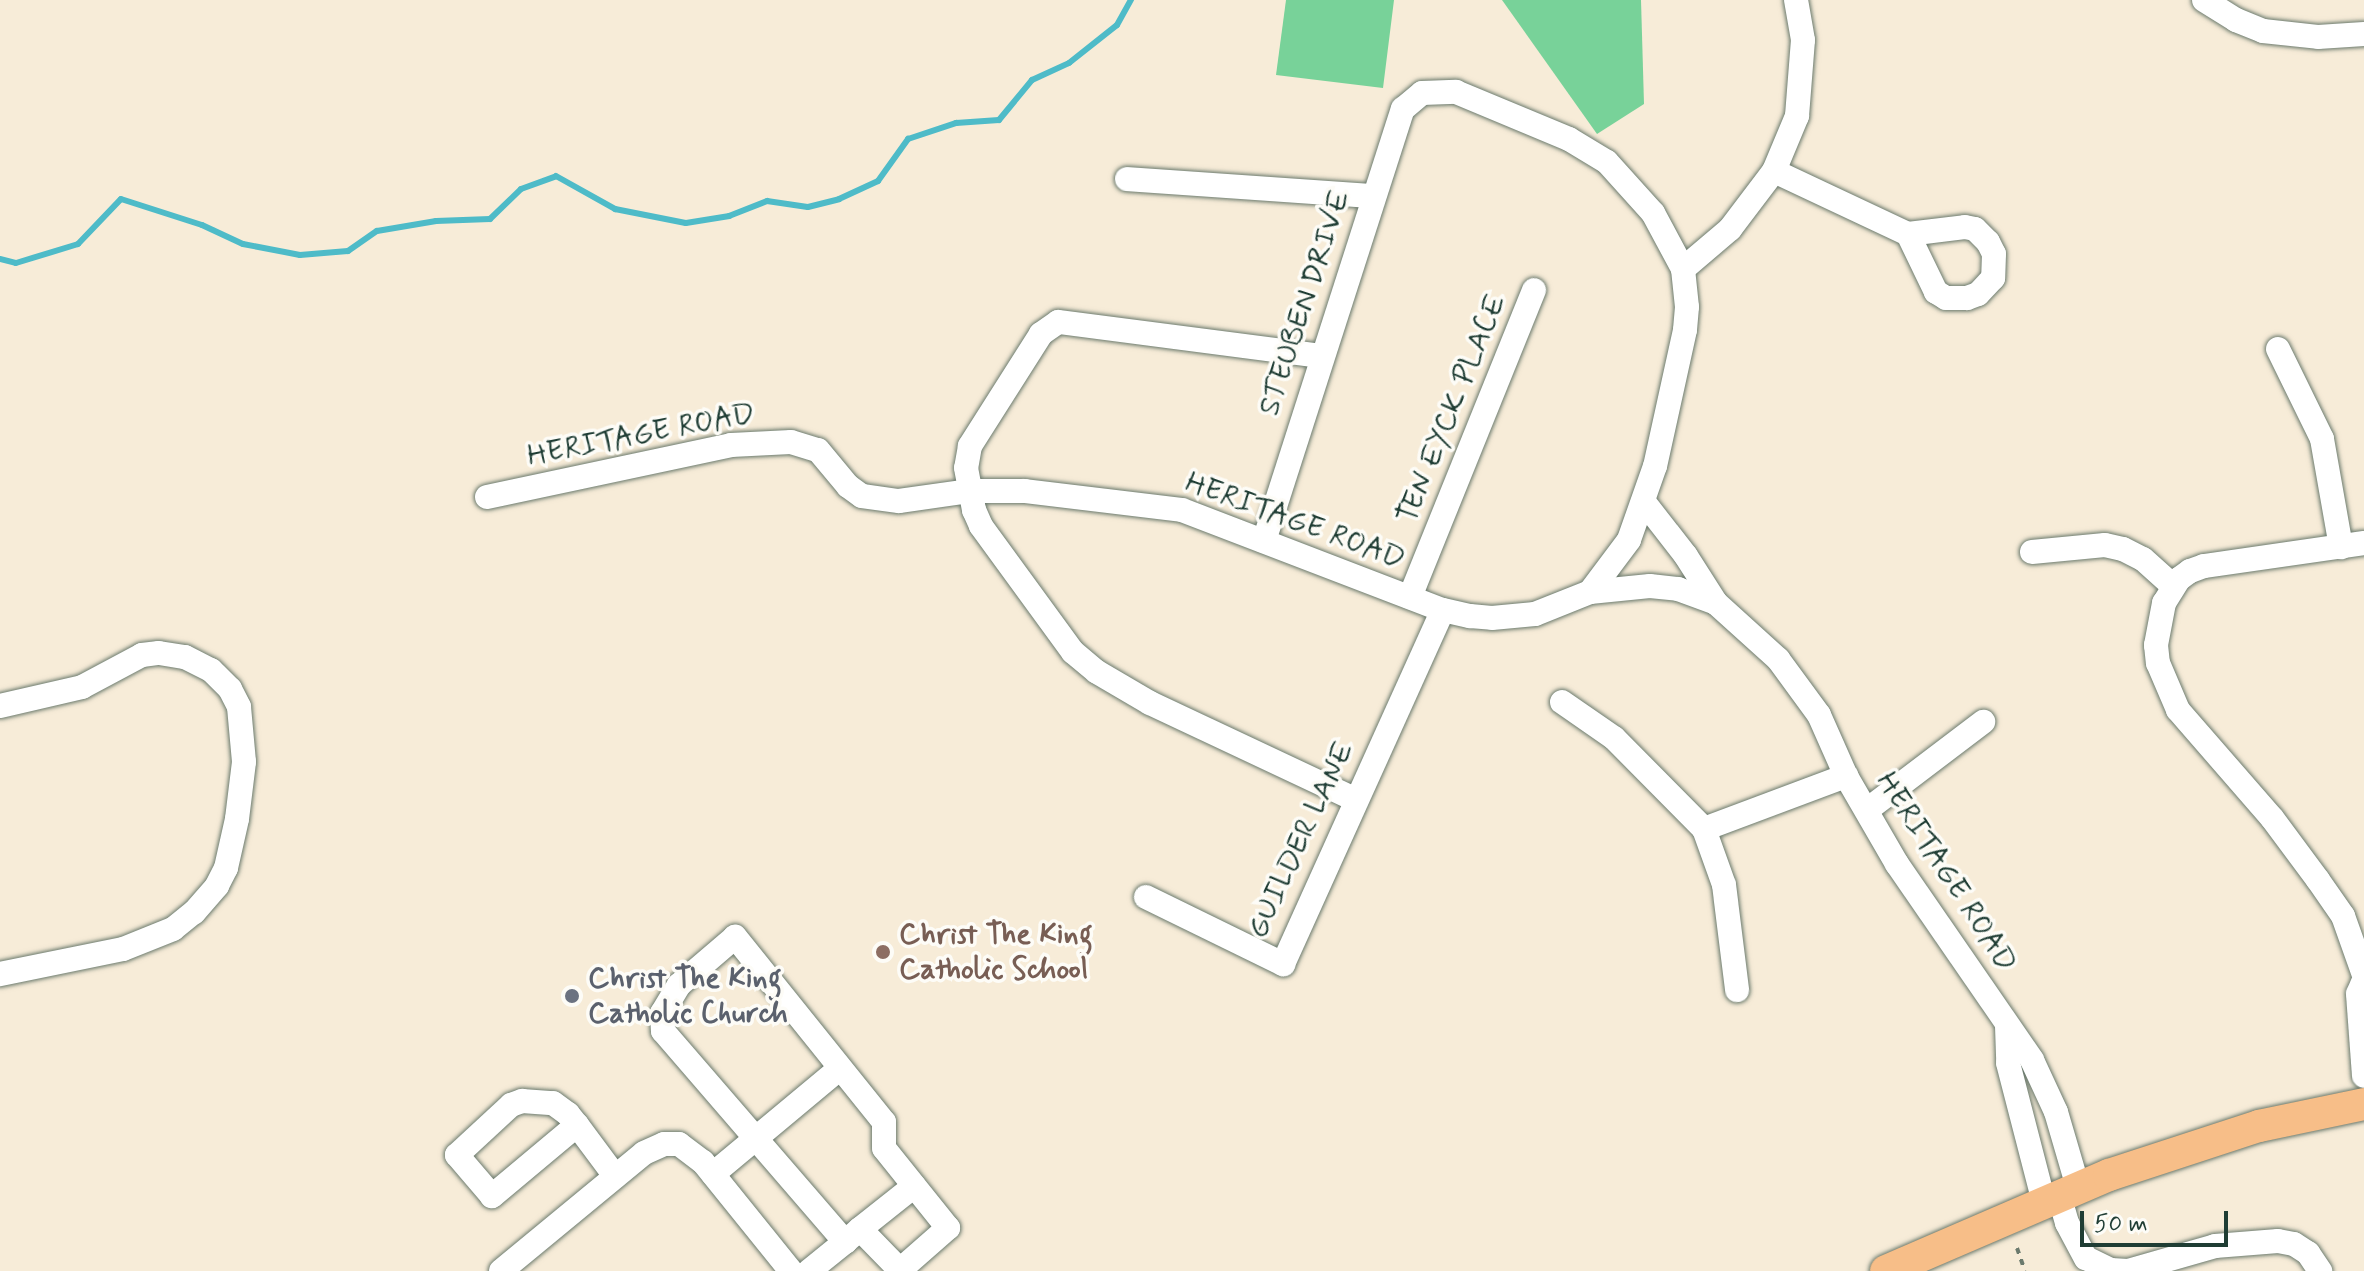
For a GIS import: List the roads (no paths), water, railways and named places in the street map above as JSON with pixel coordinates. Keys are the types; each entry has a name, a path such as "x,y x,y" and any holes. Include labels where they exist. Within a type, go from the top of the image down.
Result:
{"main road":[{"path":"1886,1271 2061,1195 2259,1126 2364,1104"}],"street":[{"path":"1590,592 1629,540 1644,502 1685,330 1687,307 1683,269 1730,229 1774,171 1797,116 1803,40 1796,0"},
{"path":"2204,0 2236,20 2263,31 2318,37 2364,34"},
{"name":"STEUBEN DRIVE","path":"1264,541 1321,356 1403,109 1422,93 1456,92 1569,139 1598,155 1653,213 1683,269"},
{"path":"1774,171 1908,234"},
{"path":"1127,179 1373,196"},
{"name":"TEN EYCK PLACE","path":"1410,597 1534,290"},
{"path":"1321,356 1058,322 1041,334 970,446 966,468 981,526 1073,652 1097,672 1150,703 1356,800"},
{"path":"2278,349 2322,439 2352,545 2204,566 2190,571 2173,586 2158,623 2158,663 2178,710 2207,748 2272,818 2343,916 2363,966 2358,994 2364,1076"},
{"name":"HERITAGE ROAD","path":"487,497 731,445 761,442 807,444 818,450 848,486 862,496 880,501 970,491 1025,491 1182,510 1443,610 1492,618 1535,614 1590,592 1650,586 1678,589 1716,603"},
{"name":"HERITAGE ROAD","path":"1644,502 1686,556 1716,603 1778,659 1819,715 1846,776 1897,864 2032,1060 2056,1112 2061,1195"},
{"path":"2032,552 2105,545 2123,549 2143,559 2173,586"},
{"name":"GUILDER LANE","path":"1146,897 1283,964 1443,610"},
{"path":"0,706 82,687 142,655 159,653 185,657 211,670 230,689 239,707 244,762 237,819 226,868 212,893 194,912 173,929 123,949 0,974"},
{"path":"1562,702 1614,738 1704,829 1724,885 1737,990"},
{"path":"1867,810 1983,722"},
{"path":"1704,829 1846,776"},
{"path":"735,937 840,1068 884,1122 884,1148 948,1228 900,1270 853,1236 756,1138 663,1031 662,1013 679,985 735,937"},
{"path":"2007,1026 2008,1063 2061,1195 2067,1223 2086,1258 2111,1270 2128,1271 2215,1246 2278,1241 2294,1244 2308,1253 2320,1271"},
{"path":"713,1174 840,1068"},
{"path":"577,1125 492,1196 457,1155 511,1105 522,1101 561,1106 577,1125 615,1176"},
{"path":"501,1271 644,1153 664,1144 679,1144 692,1150 791,1271"},
{"path":"809,1271 914,1186"}],"waterway":[{"path":"0,259 16,263 78,244 121,199 202,225 243,244 300,255 348,251 377,231 436,221 490,219 521,189 556,176 615,209 686,223 729,216 767,201 808,207 839,199 878,181 908,139 956,123 999,120 1032,80 1069,63 1117,25 1131,0"}],"place":[{"name":"Christ The King Catholic School","path":"883,952"},
{"name":"Christ The King Catholic Church","path":"572,996"}]}
